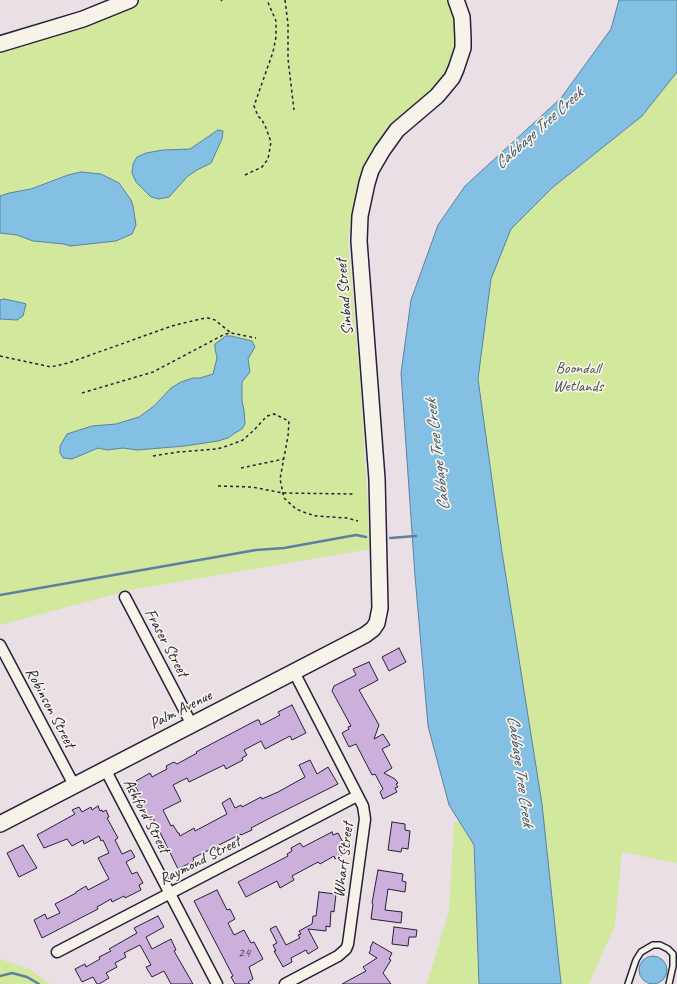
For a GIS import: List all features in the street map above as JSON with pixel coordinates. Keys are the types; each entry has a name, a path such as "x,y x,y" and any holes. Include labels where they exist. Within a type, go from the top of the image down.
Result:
{"street":[{"path":"0,44 83,19 130,0"},
{"name":"Sinbad Street","path":"376,626 379,619 380,608 377,479 359,241 360,216 371,170 382,151 397,130 437,96 452,78 463,48 464,38 462,17 456,0"},
{"name":"Fraser Street","path":"125,597 192,725"},
{"name":"Palm Avenue","path":"0,824 365,635 376,626"},
{"name":"Robinson Street","path":"0,645 74,785"},
{"name":"Wharf Street","path":"285,984 338,956 346,949 348,944 365,819 363,806 294,672"},
{"name":"Ashford Street","path":"105,769 217,984"},
{"name":"Raymond Street","path":"56,952 357,796"}],"lane":[{"path":"628,984 636,960 641,952 653,945 660,945 674,954 669,984"}],"path":[{"path":"245,175 262,167 268,159 271,142 266,128 258,116 254,106 273,52 276,37 276,21 267,0"},
{"path":"285,0 288,24 288,59 294,110"},
{"path":"0,356 51,367 200,318 215,320 232,333"},
{"path":"82,393 153,372 225,334 232,333 256,338"},
{"path":"153,456 178,452 217,449 231,445 248,436 267,416 274,414 289,421 280,479 284,498 296,509 306,513 316,516 347,518 358,521"},
{"path":"241,468 284,459"},
{"path":"218,486 252,487 283,493 354,494"}],"green space":[{"path":"138,0 450,0 457,19 456,59 435,89 399,117 367,161 354,205 348,240 361,394 370,549 131,590 0,625 0,51 105,16"},
{"name":"Boondall Wetlands","path":"677,72 677,863 622,852 615,925 589,984 561,984 546,842 502,552 478,379 491,279 511,229 552,189 642,116"},
{"path":"460,822 473,843 479,984 427,984 449,911 454,823"},
{"path":"0,959 30,969 50,984 0,984"}],"water":[{"name":"Cabbage Tree Creek","path":"619,0 677,0 677,72 642,116 552,188 511,229 491,279 478,379 502,552 542,804 561,984 479,984 474,845 449,805 428,726 415,576 401,373 411,300 438,225 465,186 561,98 611,29"},
{"path":"218,130 223,131 222,139 211,163 188,176 169,197 159,199 151,197 136,182 132,173 133,164 137,157 146,153 163,150 190,149"},
{"path":"81,172 101,174 119,183 131,200 133,206 136,225 132,234 116,241 70,246 33,241 17,235 0,233 0,196 31,189 68,175"},
{"path":"4,299 26,304 23,316 17,320 0,319 0,300"},
{"path":"226,336 252,341 255,347 248,359 250,372 242,382 242,401 245,424 242,429 228,438 218,441 185,446 137,450 123,448 107,450 98,448 72,459 63,458 60,453 60,446 67,434 92,426 116,424 139,417 154,406 171,388 181,382 213,374 217,358 215,344"},
{"path":"653,956 663,960 667,970 663,980 653,984 643,980 639,970 643,960"}],"building":[{"path":"399,648 406,662 389,671 382,657"},
{"path":"369,662 378,680 359,690 379,725 374,739 383,734 390,745 382,749 392,768 384,773 395,779 398,783 396,784 398,787 395,788 397,792 383,799 380,792 383,789 375,774 372,775 356,744 349,747 342,733 351,726 332,691 334,686 356,675 353,669"},
{"path":"292,705 306,733 292,740 290,736 265,749 261,741 244,750 247,755 242,758 243,760 226,769 224,765 189,782 187,778 173,785 181,801 163,810 171,826 173,825 180,836 194,828 195,831 227,814 222,803 230,798 235,808 241,805 242,807 261,797 262,799 278,792 305,777 299,765 310,760 317,774 328,767 338,784 251,828 252,830 193,858 194,861 178,869 153,818 150,820 142,804 137,806 134,798 140,795 135,786 138,785 136,781 150,773 152,777 167,769 166,766 174,762 177,764 197,753 196,752 257,720 259,720 261,725 280,715 278,712"},
{"path":"98,806 100,811 102,810 103,812 106,810 109,817 107,818 118,838 115,840 122,854 131,850 135,857 126,862 132,874 137,872 143,883 139,885 141,890 125,898 124,896 112,902 111,899 97,907 98,909 42,938 34,920 45,914 47,919 60,913 55,904 86,886 88,890 109,879 98,858 109,853 103,840 101,841 99,836 84,844 83,840 72,846 67,839 44,848 37,835 75,814 72,810 79,807 82,812 91,807 92,810"},
{"path":"392,822 405,824 405,830 410,831 408,849 402,848 401,852 388,850"},
{"path":"332,832 333,835 338,833 345,846 343,847 346,853 335,859 334,856 320,864 318,862 292,876 294,880 280,888 277,881 246,897 238,882 288,856 287,854 292,851 291,848 300,843 303,847"},
{"path":"23,845 37,868 19,877 7,853"},
{"path":"378,870 403,874 402,881 406,882 405,892 388,889 385,910 402,912 401,923 371,919 372,903"},
{"path":"217,890 227,910 230,909 235,919 228,923 234,935 244,930 251,943 254,942 263,959 249,967 253,979 248,982 250,984 235,984 231,977 233,976 194,901"},
{"path":"319,892 336,894 334,912 331,911 330,927 326,926 326,931 308,929 318,948 308,954 306,950 291,958 292,962 283,967 274,951 276,951 273,945 277,943 270,929 276,926 286,945 300,938 298,935 301,934 299,931 312,924 313,916 316,916"},
{"path":"158,916 164,927 146,937 152,949 171,939 176,950 174,951 193,984 171,984 164,971 152,977 146,967 151,965 140,945 124,953 126,957 115,963 117,967 106,973 109,978 99,984 97,984 93,977 82,982 75,969 85,964 86,967 100,959 99,957 111,951 109,949 137,933 134,928"},
{"path":"394,927 417,930 416,937 409,937 408,946 392,944"},
{"path":"373,942 392,953 389,959 391,960 383,973 391,984 342,984 366,971 363,967 377,958 369,953"}],"waterway":[{"path":"0,595 256,550 284,548 356,535 366,537"},
{"path":"390,538 416,536"},
{"path":"0,976 12,973 27,977 39,984"}]}
